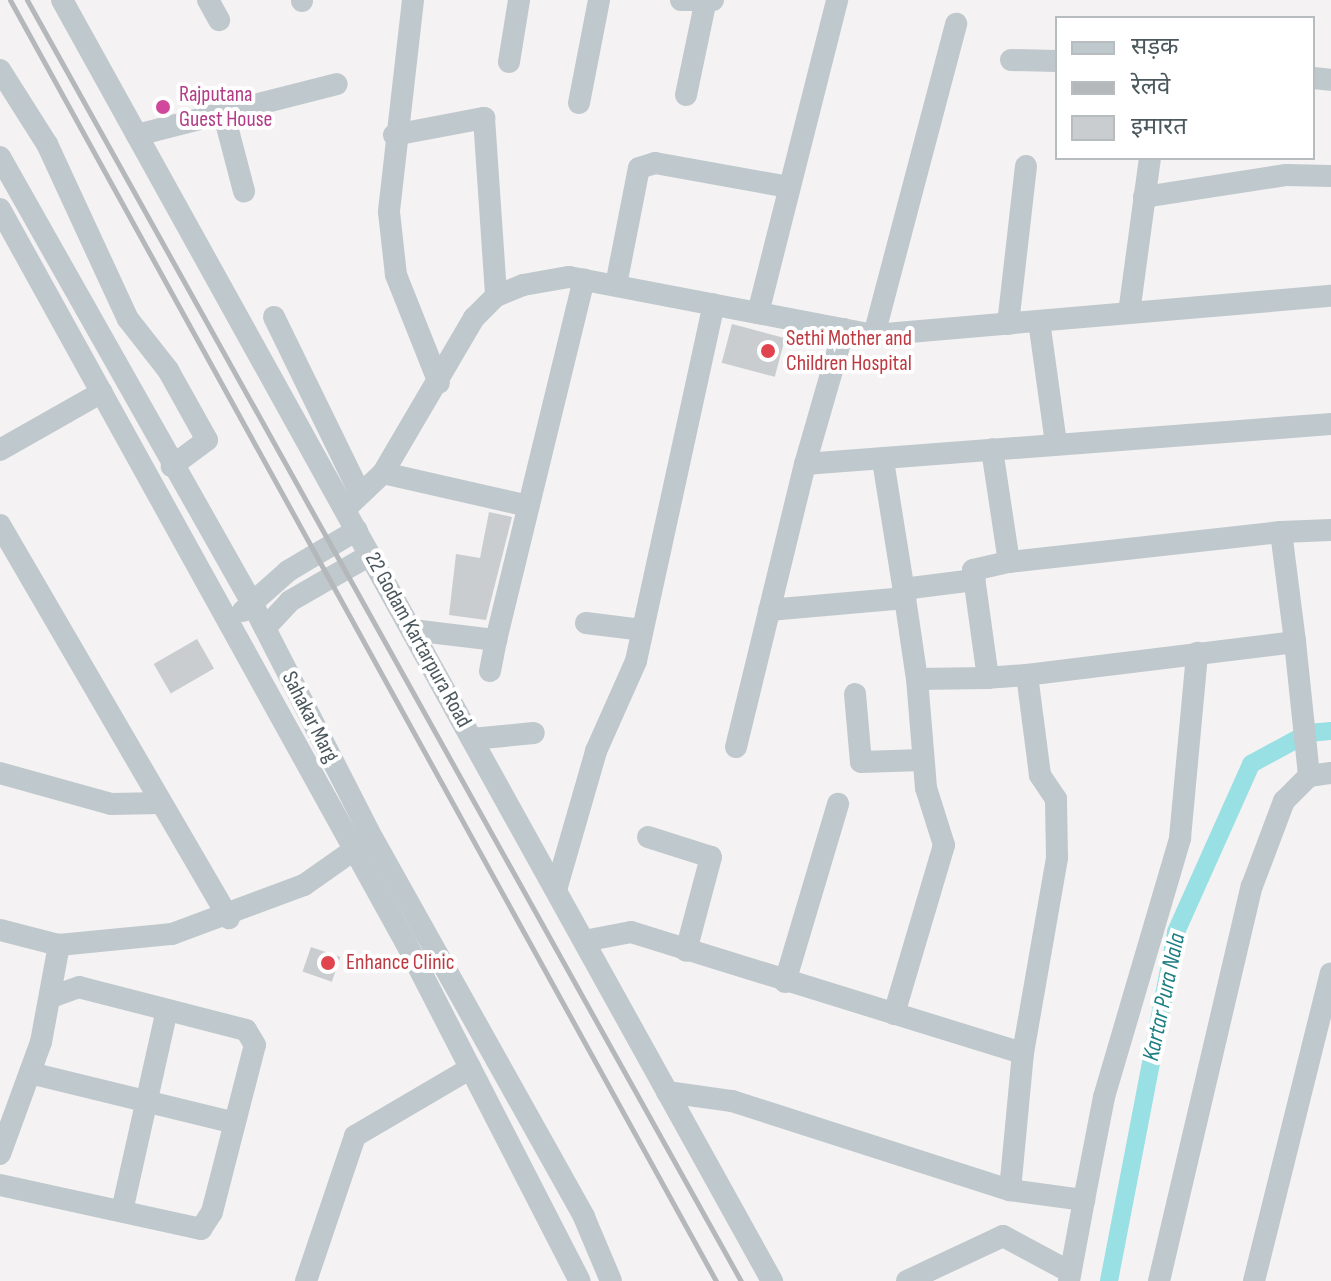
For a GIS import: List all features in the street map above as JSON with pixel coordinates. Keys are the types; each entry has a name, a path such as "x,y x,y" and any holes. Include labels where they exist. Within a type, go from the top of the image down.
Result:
{"street":[{"path":"208,0 219,20"},
{"path":"413,0 394,135 389,212 396,275 439,383"},
{"path":"509,62 519,0"},
{"path":"579,103 599,0"},
{"path":"681,0 709,2 686,95"},
{"path":"758,313 837,0"},
{"name":"22 Godam Kartarpura Road","path":"64,1 137,135 353,501 357,530 370,555 772,1281"},
{"path":"874,335 956,24"},
{"path":"1011,60 1055,61"},
{"path":"0,70 47,144 128,319 168,370 207,440 172,466"},
{"path":"137,135 337,84"},
{"path":"224,115 244,191"},
{"path":"394,135 484,118 496,296"},
{"name":"Sahakar Marg","path":"0,157 252,603 373,839 584,1217 611,1281"},
{"path":"1129,313 1150,160"},
{"path":"616,285 639,168 655,163 788,187"},
{"path":"1008,324 1026,166"},
{"path":"1144,197 1286,175 1331,176"},
{"name":"Sahakar Marg","path":"0,209 471,1068 579,1281"},
{"path":"490,671 584,280"},
{"path":"274,317 353,501 383,473 439,383 474,318 496,296 523,285 584,280 874,335 1331,296"},
{"path":"556,890 596,751 628,691 714,304"},
{"path":"1039,321 1056,443"},
{"path":"736,747 805,464 844,329"},
{"path":"0,450 102,392"},
{"path":"805,464 1331,424"},
{"path":"992,449 1009,562"},
{"path":"883,460 917,679 923,760 944,845 894,1014"},
{"path":"383,473 528,506"},
{"path":"0,525 229,918"},
{"path":"229,622 357,530"},
{"path":"988,678 973,570 1009,562 1281,532 1331,530"},
{"path":"1159,1281 1252,886 1284,801 1315,771 1300,697 1281,532"},
{"path":"265,628 290,601 370,555"},
{"path":"769,610 904,593 974,580"},
{"path":"586,623 642,630"},
{"path":"412,630 496,640"},
{"path":"917,679 1027,675 1295,642"},
{"path":"907,1281 1003,1236 1070,1277 1116,1054 1180,838 1197,653"},
{"path":"1010,1190 1023,1053 1057,858 1056,799 1040,775 1027,675"},
{"path":"855,694 861,762 923,760"},
{"path":"472,739 534,733"},
{"path":"3,769 111,804 161,803"},
{"path":"785,982 838,804"},
{"path":"648,837 711,857 686,951"},
{"path":"0,930 59,945 108,945 229,918 304,885 351,850 373,839"},
{"path":"584,941 631,932 1023,1053"},
{"path":"0,1154 54,996 59,945"},
{"path":"1254,1281 1321,1057 1331,973"},
{"path":"0,1185 201,1229 212,1212 231,1122 255,1045 246,1030 79,987 54,996"},
{"path":"122,1211 167,1010"},
{"path":"306,1281 355,1136 471,1068"},
{"path":"30,1073 231,1122"},
{"path":"667,1092 732,1101 1010,1190 1084,1200"}],"building":[{"path":"732,324 785,338 775,377 722,363"},
{"path":"489,512 512,517 486,620 449,615 456,554 480,558"},
{"path":"197,639 214,668 171,693 154,664"},
{"path":"311,947 340,957 332,982 303,972"}],"waterway":[{"name":"Kartar Pura Nala","path":"1109,1281 1176,932 1251,764 1308,733 1331,731"}],"railway":[{"path":"10,0 716,1281"},
{"path":"27,0 741,1281"}],"place":[{"name":"Rajputana Guest House","path":"163,107"},
{"name":"Sethi Mother and Children Hospital","path":"768,351"},
{"name":"Enhance Clinic","path":"328,963"}]}
